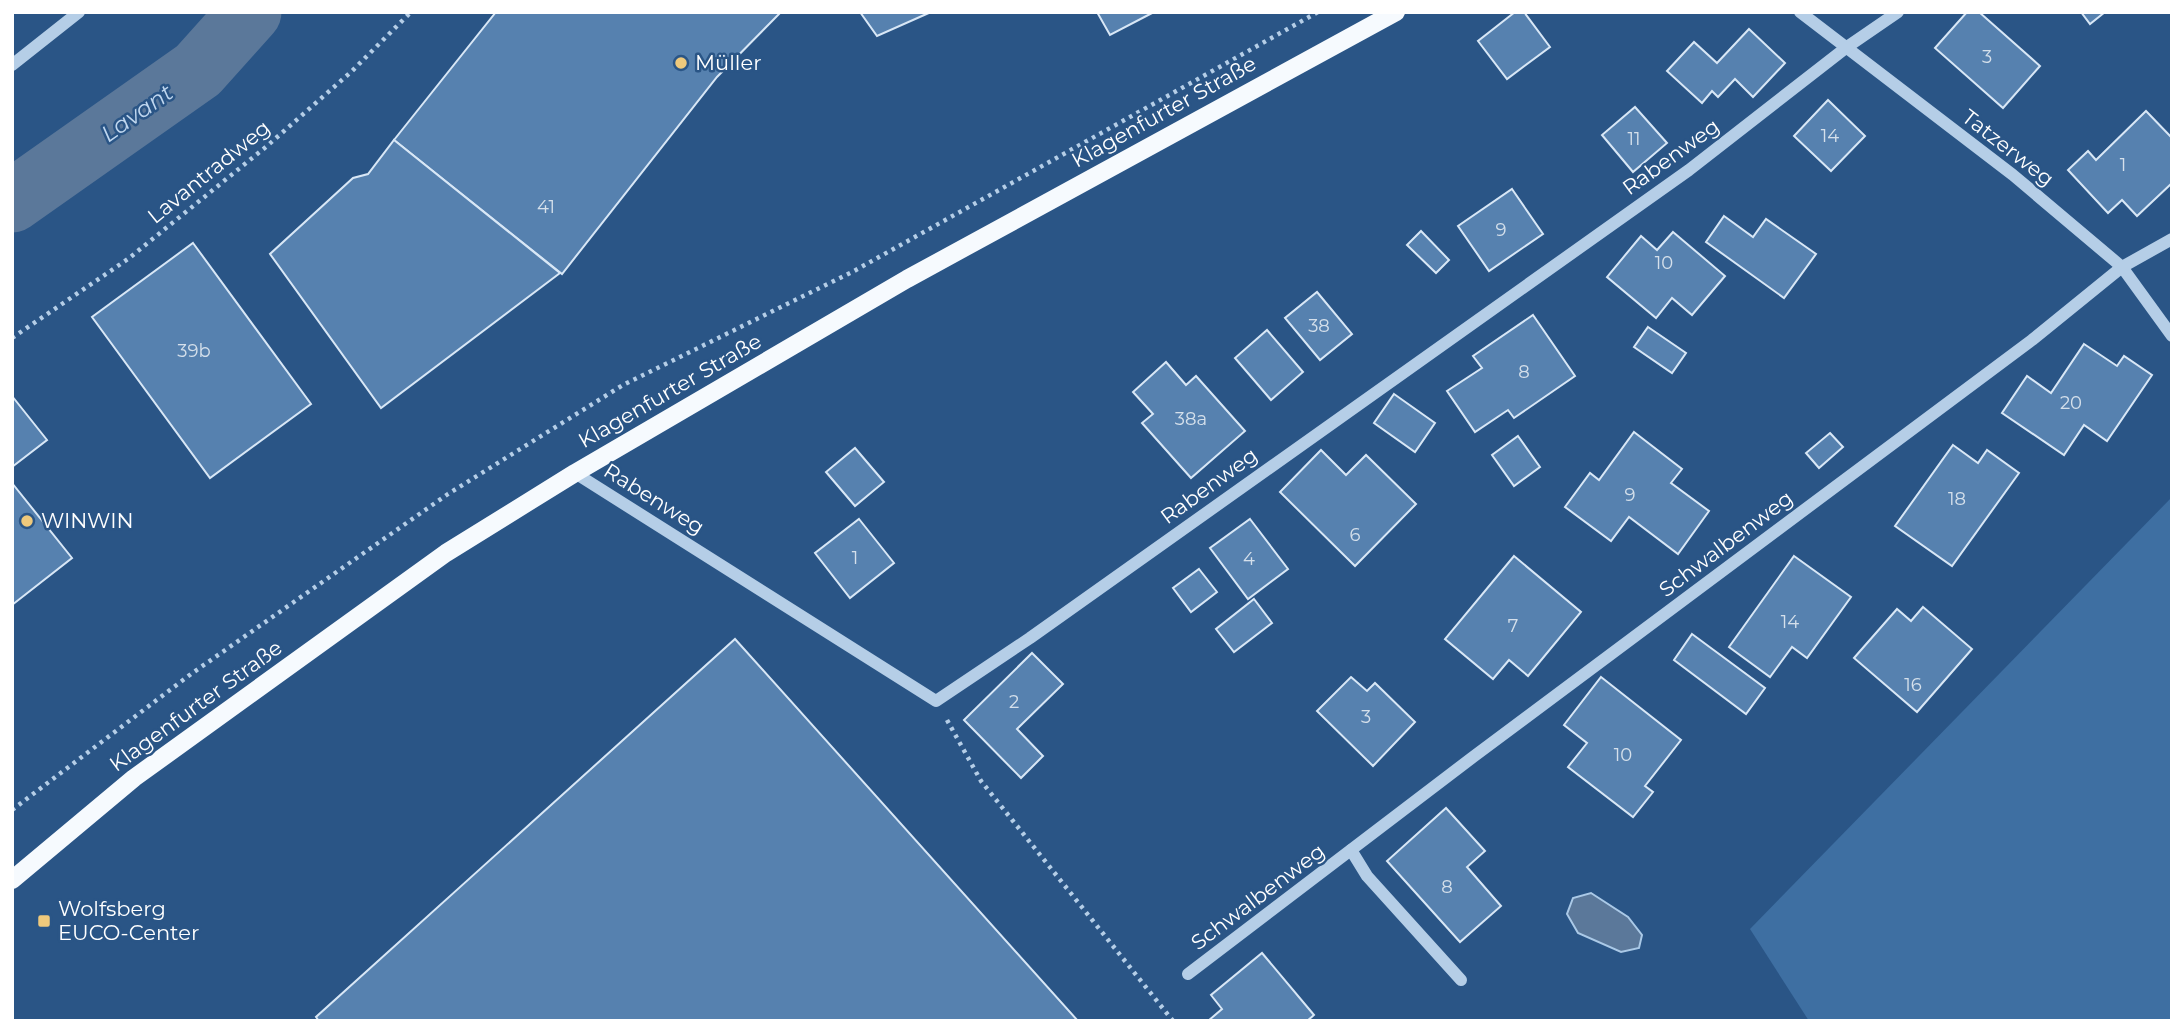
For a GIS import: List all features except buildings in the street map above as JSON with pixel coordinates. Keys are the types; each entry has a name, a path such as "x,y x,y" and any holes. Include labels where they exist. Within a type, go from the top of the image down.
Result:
{"main road":[{"name":"Klagenfurter Straße","path":"12,880 134,778 446,553 575,473 907,279 1396,12"}],"lane":[{"path":"12,65 79,12"},
{"name":"Tatzerweg","path":"1800,12 2013,175 2122,267 2172,336"},
{"name":"Rabenweg","path":"575,473 936,701 1030,638 1689,170 1847,47 1898,12"},
{"name":"Schwalbenweg","path":"1188,974 2032,340 2122,267 2172,239"},
{"name":"Schwalbenweg","path":"1351,850 1367,876 1461,980"}],"path":[{"name":"Lavantradweg","path":"12,338 128,259 267,146 351,72 411,12"},
{"path":"12,810 191,674 449,494 623,385 854,271 1318,12"},
{"path":"936,701 981,781 1173,1021"}],"shaded area":[{"path":"2172,497 2172,1021 1809,1021 1750,929"},
{"path":"1591,893 1628,917 1642,935 1639,948 1621,952 1578,933 1567,914 1573,898"}],"waterway":[{"name":"Lavant","path":"12,201 198,70 250,12"}],"place":[{"name":"Müller","path":"681,63"},
{"name":"WINWIN","path":"27,521"},
{"name":"Wolfsberg EUCO-Center","path":"44,921"}]}
